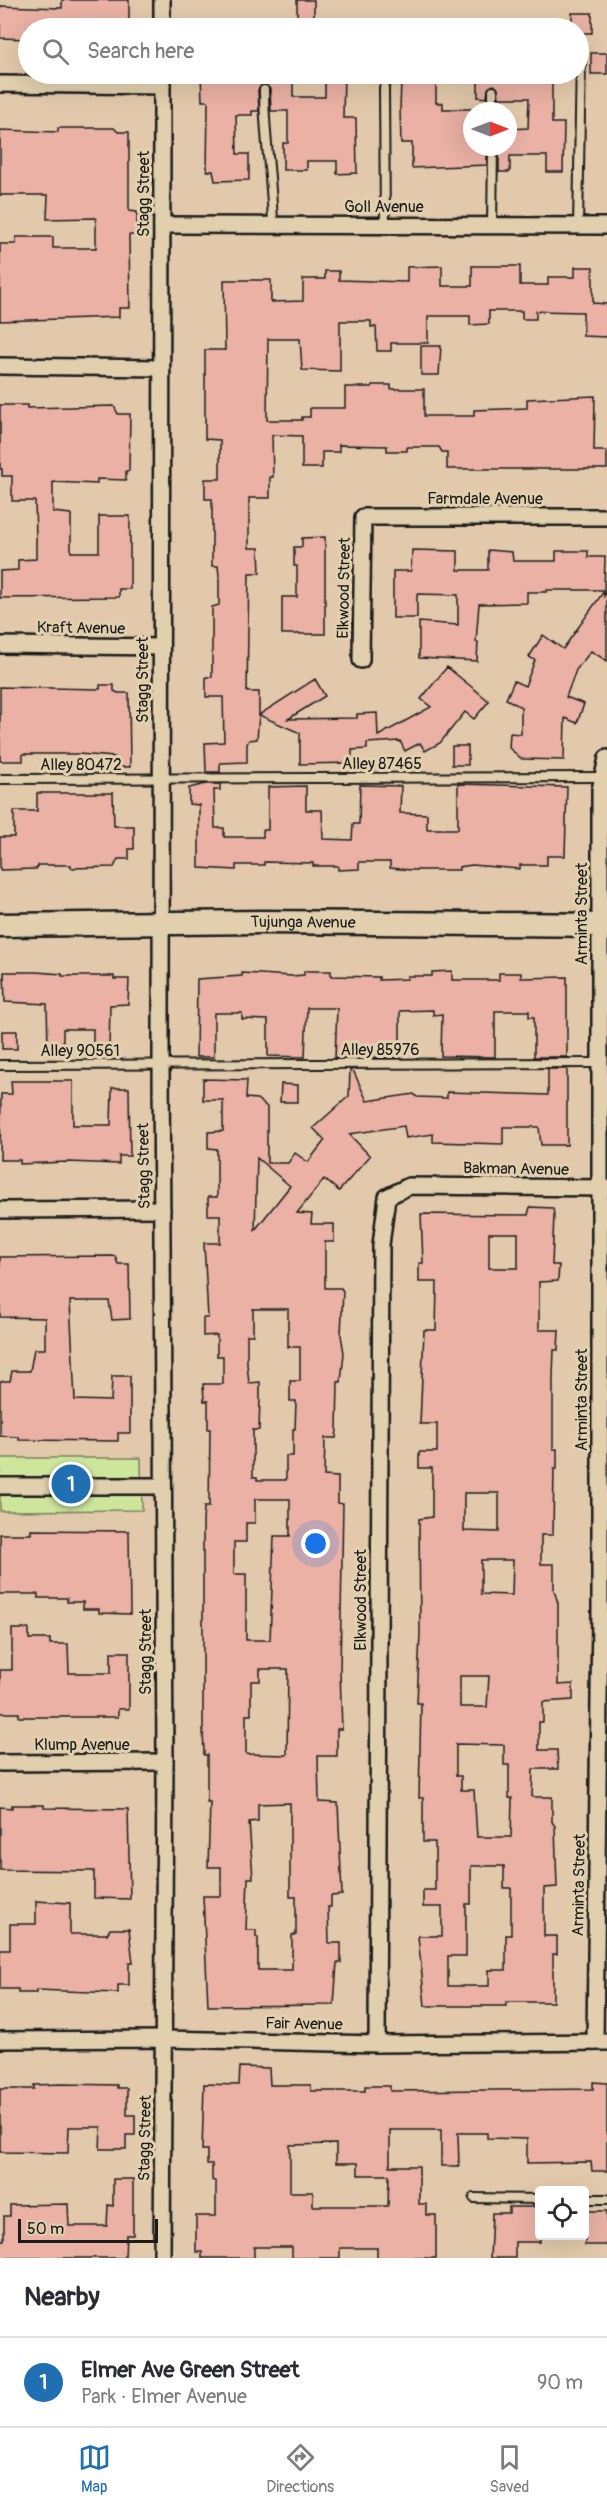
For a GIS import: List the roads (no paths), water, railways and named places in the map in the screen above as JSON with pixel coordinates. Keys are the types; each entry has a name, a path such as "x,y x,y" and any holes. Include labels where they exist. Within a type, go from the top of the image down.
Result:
{"street":[{"path":"162,0 162,18"},
{"path":"0,84 18,84"},
{"name":"Stagg Street","path":"162,84 161,1064 165,1762 162,2258"},
{"name":"Goll Avenue","path":"162,225 607,226"},
{"path":"0,366 161,368"},
{"name":"Farmdale Avenue","path":"363,517 607,517"},
{"name":"Elkwood Street","path":"361,660 363,517"},
{"name":"Kraft Avenue","path":"0,645 161,647"},
{"name":"Arminta Street","path":"601,2042 603,925 600,790 605,777 607,758"},
{"name":"Tujunga Avenue","path":"0,925 162,923 603,925"},
{"name":"Elkwood Street","path":"376,2044 381,1245 387,1197 409,1186 424,1186"},
{"name":"Bakman Avenue","path":"424,1186 603,1188"},
{"path":"0,1210 162,1209"},
{"path":"0,1486 163,1486"},
{"name":"Klump Avenue","path":"0,1763 165,1762"},
{"name":"Fair Avenue","path":"0,2040 164,2039 376,2044 601,2042"}],"lane":[{"path":"385,84 385,225"},
{"path":"578,226 581,84"},
{"path":"264,90 264,134 272,193 273,225"},
{"path":"493,102 494,91"},
{"path":"492,226 493,156"},
{"name":"Alley 87465","path":"161,779 605,777"},
{"name":"Alley 80472","path":"0,779 161,779"},
{"name":"Alley 85976","path":"161,1064 603,1063"},
{"name":"Alley 90561","path":"0,1065 161,1064"},
{"path":"474,2198 535,2199"},
{"path":"589,2199 607,2199"}],"place":[{"name":"Elmer Ave Green Street","path":"71,1484"}]}
